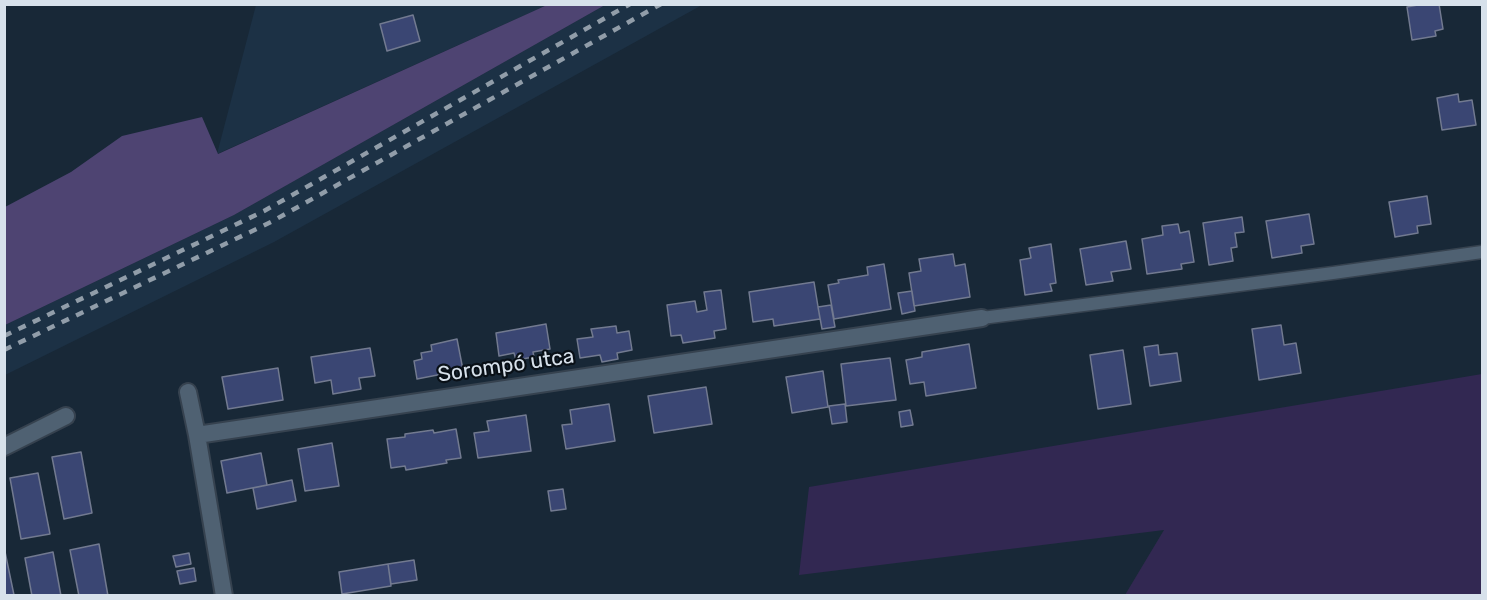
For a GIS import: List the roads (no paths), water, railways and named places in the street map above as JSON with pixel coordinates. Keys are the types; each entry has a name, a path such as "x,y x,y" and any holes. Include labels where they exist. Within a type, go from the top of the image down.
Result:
{"street":[{"name":"Sorompó utca","path":"197,435 982,318"},
{"path":"188,392 224,596"},
{"path":"4,447 66,416"}],"lane":[{"path":"982,318 1482,252"}],"railway":[{"path":"4,336 264,211 630,4"},
{"path":"4,350 271,222 661,4"}]}
